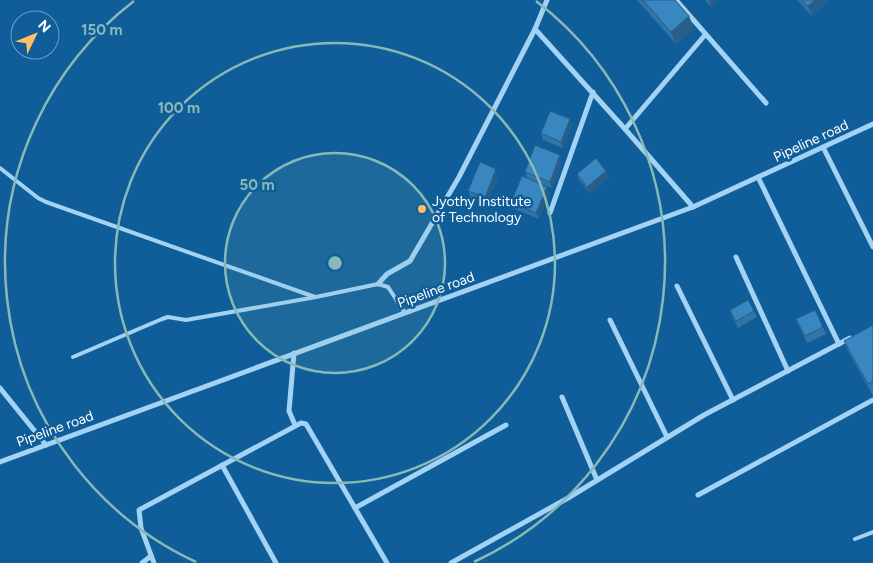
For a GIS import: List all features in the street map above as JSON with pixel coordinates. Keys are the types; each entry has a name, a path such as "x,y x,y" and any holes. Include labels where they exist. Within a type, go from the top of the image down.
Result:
{"street":[{"path":"378,284 387,274 410,261 459,177 535,29 547,0"},
{"path":"676,0 766,102"},
{"path":"535,29 626,129 693,207"},
{"path":"626,129 705,35"},
{"path":"550,214 592,92"},
{"name":"Pipeline road","path":"0,462 693,207 873,124"},
{"path":"823,147 873,247"},
{"path":"758,177 839,344"},
{"path":"736,257 788,370"},
{"path":"677,286 733,400"},
{"path":"610,320 667,437"},
{"path":"451,563 597,480 667,437 856,335"},
{"path":"294,353 289,411 295,425"},
{"path":"0,388 46,445"},
{"path":"562,397 597,480"},
{"path":"698,495 873,400"},
{"path":"154,563 141,528 139,510 301,422 306,424 387,563"},
{"path":"355,508 506,424"},
{"path":"222,465 276,563"},
{"path":"142,563 151,556"}],"lane":[{"path":"0,168 38,198 46,202 316,297"},
{"path":"72,357 168,317 186,320 378,284 388,287 405,313"},
{"path":"855,538 873,532"}],"building":[{"path":"643,0 675,0 689,16 671,32"},
{"path":"802,0 815,0 808,6"},
{"path":"550,111 570,119 561,142 541,133"},
{"path":"535,145 560,155 550,182 525,172"},
{"path":"596,158 606,171 587,187 577,174"},
{"path":"480,162 496,169 485,197 468,191"},
{"path":"522,176 547,187 536,213 511,202"},
{"path":"748,300 754,311 736,321 730,310"},
{"path":"815,310 823,327 805,336 796,319"},
{"path":"873,325 873,381 868,384 844,341"}],"place":[{"name":"Jyothy Institute of Technology","path":"422,209"}]}
